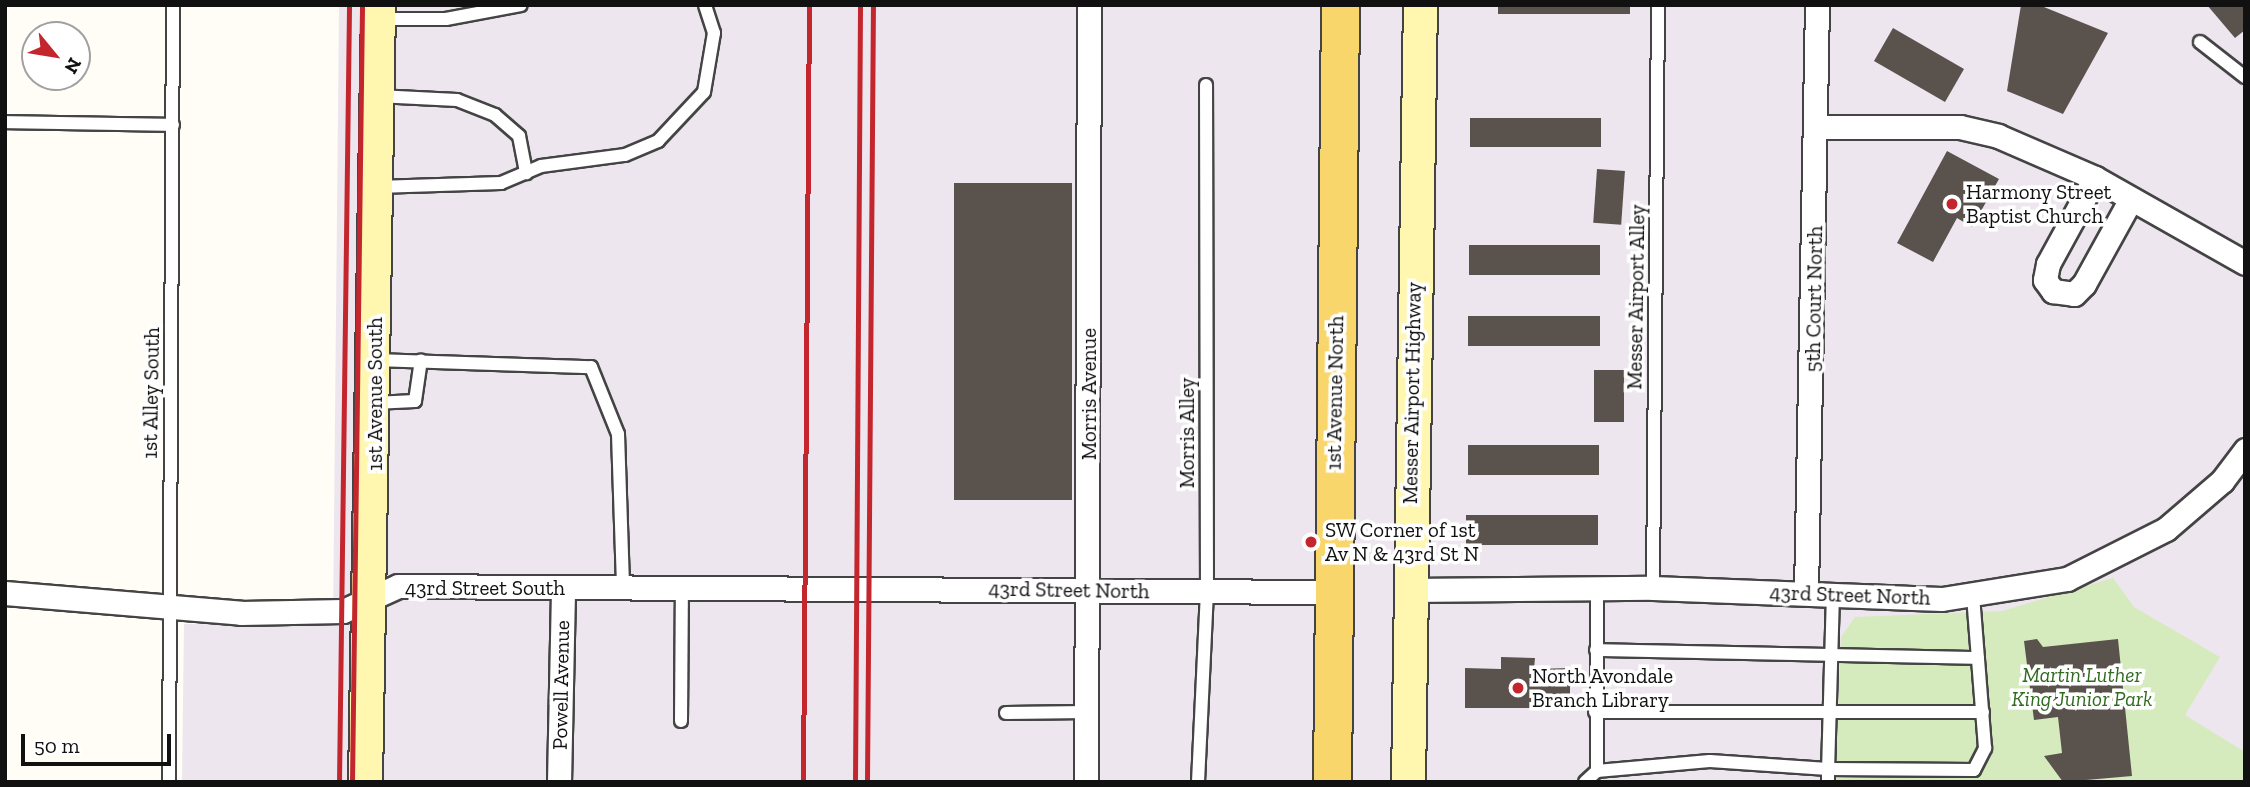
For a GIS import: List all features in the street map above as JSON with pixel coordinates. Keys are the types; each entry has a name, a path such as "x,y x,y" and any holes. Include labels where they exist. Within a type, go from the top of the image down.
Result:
{"main road":[{"name":"1st Avenue North","path":"1332,782 1339,5"},
{"name":"Messer Airport Highway","path":"1408,782 1408,590 1420,5"},
{"name":"1st Avenue South","path":"365,782 373,600 378,12"}],"street":[{"name":"Morris Avenue","path":"1086,782 1090,590 1089,5"},
{"name":"5th Court North","path":"1806,593 1819,127 1816,5"},
{"path":"1819,127 1960,127 2026,145 2095,178 2245,263"},
{"path":"2095,178 2048,264 2045,280 2053,291 2074,294 2084,284 2131,199"},
{"name":"43rd Street North","path":"1408,590 1653,589 1833,593 1942,599 2067,579 2166,529 2222,481 2245,450"},
{"name":"43rd Street South","path":"5,593 170,612 343,611 373,600 398,586 804,587"},
{"name":"43rd Street North","path":"804,587 1333,593"},
{"name":"Powell Avenue","path":"559,782 563,588"}],"lane":[{"name":"1st Alley South","path":"169,782 173,5"},
{"path":"378,12 446,19 521,5"},
{"path":"376,187 465,188 568,159 625,155 676,128 704,92 714,33 705,5"},
{"name":"Messer Airport Alley","path":"1653,589 1658,5"},
{"path":"2200,42 2245,77"},
{"name":"Morris Alley","path":"1198,782 1207,592 1206,85"},
{"path":"377,96 457,100 495,115 519,136 526,173"},
{"path":"5,122 173,125"},
{"path":"375,360 591,367 618,434 623,588"},
{"path":"374,402 415,401 421,360"},
{"path":"681,721 682,588"},
{"path":"1597,589 1597,771"},
{"path":"1828,776 1833,593"},
{"path":"1585,782 1597,771 1710,761 1828,776 1974,770 1985,748 1973,594"},
{"path":"1597,650 1830,651 1978,658"},
{"path":"1595,712 1829,708 1983,712"},
{"path":"1006,713 1087,712"}],"shaded area":[{"path":"339,5 2245,5 2245,782 182,782 184,624 333,625"}],"green space":[{"name":"Martin Luther King Junior Park","path":"2113,578 2134,607 2220,657 2185,715 2245,752 2245,782 1835,782 1841,637 1855,617 2002,611"}],"building":[{"path":"1498,5 1630,5 1630,14 1498,14"},
{"path":"2021,5 2039,5 2108,33 2063,114 2007,91"},
{"path":"2207,5 2245,5 2245,30 2235,38"},
{"path":"1893,28 1964,69 1945,102 1874,61"},
{"path":"1470,118 1601,118 1601,147 1470,147"},
{"name":"Harmony Street Baptist Church","path":"1947,151 1999,179 1972,227 1957,218 1933,262 1897,243"},
{"path":"1597,169 1625,171 1621,225 1593,223"},
{"path":"954,183 1072,183 1072,500 954,500"},
{"path":"1469,245 1600,245 1600,275 1469,275"},
{"path":"1468,316 1600,316 1600,346 1468,346"},
{"path":"1594,370 1624,370 1624,422 1594,422"},
{"path":"1468,445 1599,445 1599,475 1468,475"},
{"path":"1466,515 1598,515 1598,545 1466,545"},
{"path":"2037,639 2043,647 2118,639 2132,776 2063,782 2044,756 2062,753 2058,717 2034,720 2024,641"},
{"name":"North Avondale Branch Library","path":"1501,657 1535,658 1534,669 1570,668 1570,708 1465,708 1465,668 1501,669"}],"railway":[{"path":"339,782 349,5"},
{"path":"352,782 362,5"},
{"path":"803,782 809,5"},
{"path":"855,782 860,5"},
{"path":"867,782 873,5"}],"place":[{"name":"Harmony Street Baptist Church","path":"1952,204"},
{"name":"SW Corner of 1st Av N & 43rd St N","path":"1311,542"},
{"name":"North Avondale Branch Library","path":"1518,688"}]}
